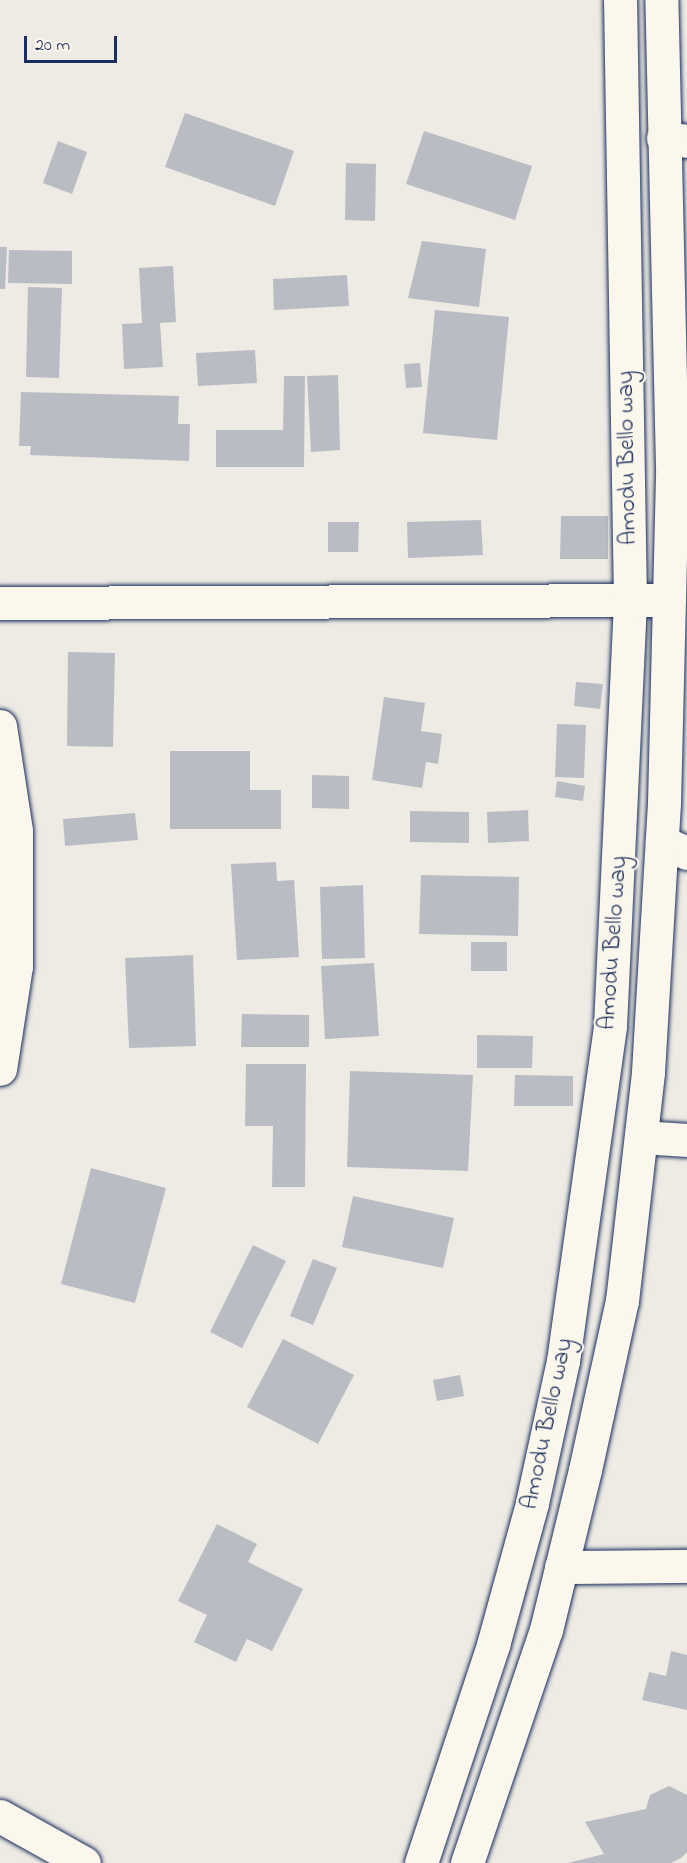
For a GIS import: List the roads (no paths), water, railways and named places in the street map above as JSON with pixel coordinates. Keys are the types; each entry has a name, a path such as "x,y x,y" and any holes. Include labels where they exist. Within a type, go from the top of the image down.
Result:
{"main road":[{"name":"Amodu Bello way","path":"421,1863 493,1645 564,1361 610,1026 630,601 620,0"},
{"name":"Amodu Bello way","path":"467,1863 543,1641 622,1301 674,848 669,600 675,139 661,0"},
{"path":"0,603 669,600"},
{"path":"0,726 16,831 16,955 0,1069"},
{"path":"641,1137 687,1140"},
{"path":"561,1567 687,1566"},
{"path":"0,1816 84,1863"}]}
